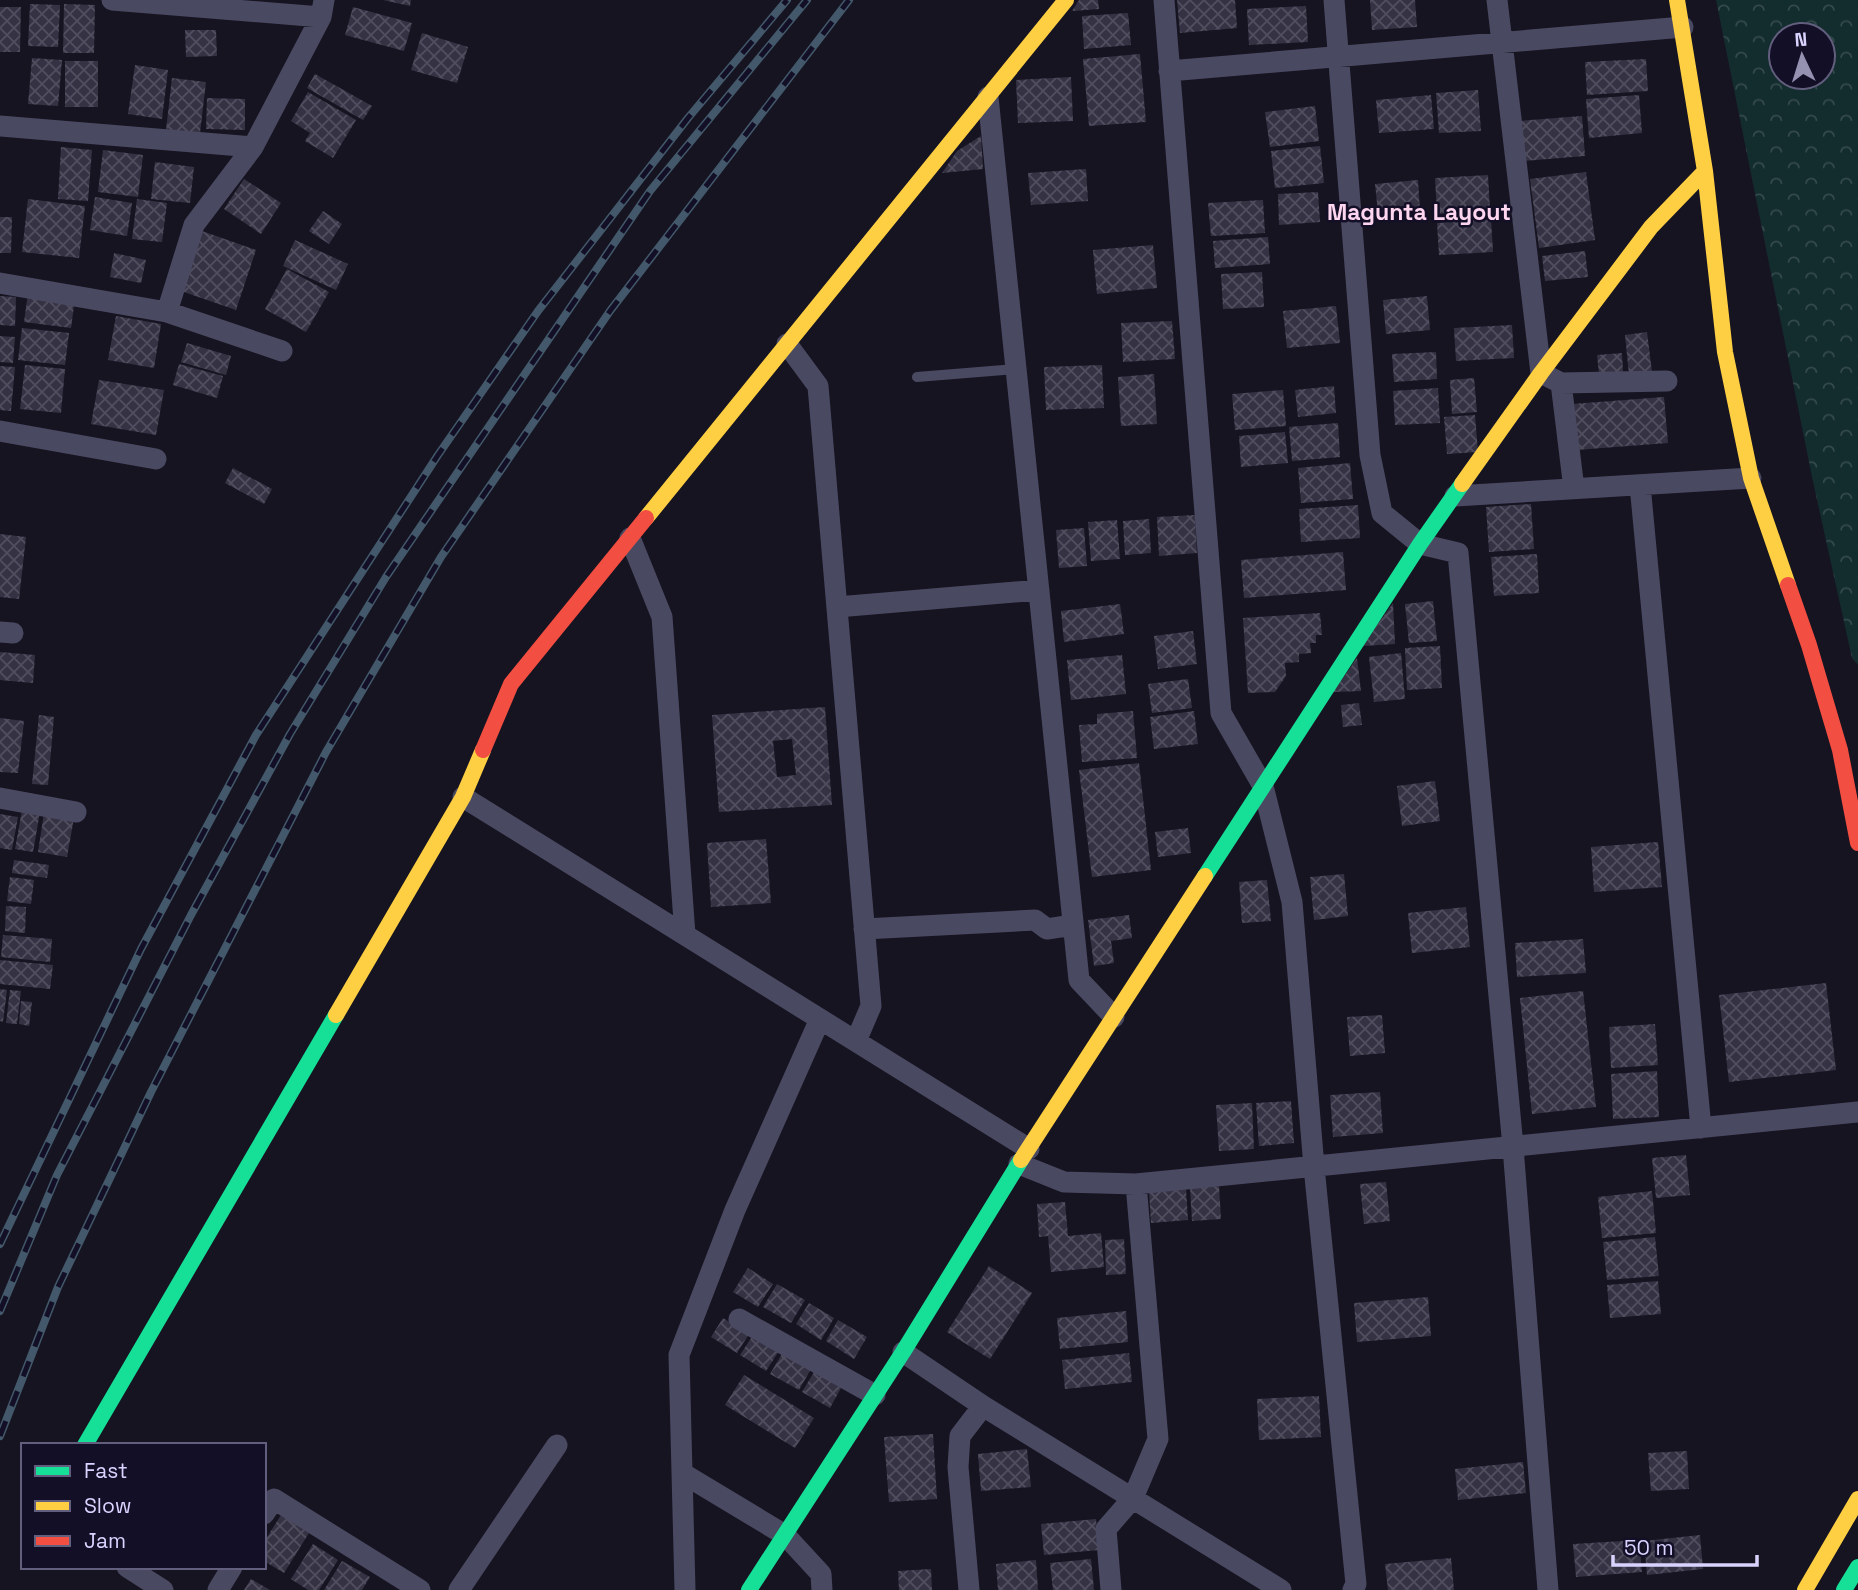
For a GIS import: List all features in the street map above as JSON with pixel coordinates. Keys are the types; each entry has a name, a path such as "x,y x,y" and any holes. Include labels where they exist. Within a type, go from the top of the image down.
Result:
{"street":[{"path":"112,0 323,8 253,147 194,225 167,312"},
{"path":"86,1443 463,797 512,684 1066,0"},
{"path":"1164,0 1221,713 1263,786 1292,902 1314,1167 1356,1584 1353,1590"},
{"path":"1334,0 1370,455 1382,513 1420,544 1458,553 1513,1147 1548,1590"},
{"path":"1497,0 1541,373"},
{"path":"1677,0 1705,171 1725,352 1751,478 1809,645 1840,750 1858,843"},
{"path":"1169,71 1683,27"},
{"path":"988,97 1079,980 1114,1017"},
{"path":"0,127 253,147"},
{"path":"750,1590 903,1352 1024,1156 1420,544 1541,373 1651,227 1705,171"},
{"path":"0,282 167,312 282,351"},
{"path":"787,344 818,386 871,1006 856,1041"},
{"path":"1541,373 1561,383 1667,381"},
{"path":"1561,383 1574,489"},
{"path":"0,431 156,459"},
{"path":"1455,496 1751,478"},
{"path":"1640,485 1701,1128"},
{"path":"630,538 662,617 685,935"},
{"path":"837,607 1039,590"},
{"path":"463,797 856,1041 1064,1182 1136,1184 1858,1112"},
{"path":"0,798 76,813"},
{"path":"864,929 1035,920 1047,929 1073,925"},
{"path":"685,1590 679,1355 735,1210 820,1019"},
{"path":"1111,1590 1107,1529 1133,1498 1158,1439 1136,1184"},
{"path":"739,1319 875,1395"},
{"path":"903,1352 983,1406 1282,1590"},
{"path":"969,1590 958,1467 960,1436 983,1406"},
{"path":"459,1590 557,1445"},
{"path":"682,1473 785,1535 821,1574 822,1590"},
{"path":"266,1511 274,1499 420,1590"},
{"path":"1805,1590 1858,1499"},
{"path":"1844,1590 1858,1567"},
{"path":"130,1569 163,1590"},
{"path":"218,1590 231,1569"}],"lane":[{"path":"917,377 1016,369"}],"green space":[{"path":"1716,0 1858,0 1858,665 1852,658 1812,477"}],"building":[{"path":"383,0 411,0 410,6"},
{"path":"1079,0 1098,0 1099,9 1072,11"},
{"path":"1177,0 1235,0 1237,28 1180,33"},
{"path":"1370,0 1415,0 1417,27 1372,30"},
{"path":"30,4 60,5 58,47 28,46"},
{"path":"64,4 95,5 94,53 63,53"},
{"path":"1306,6 1308,42 1249,45 1247,9"},
{"path":"0,7 21,7 20,52 0,52"},
{"path":"353,7 412,23 404,51 345,35"},
{"path":"1128,13 1131,45 1084,49 1082,16"},
{"path":"185,30 216,30 217,56 186,57"},
{"path":"422,33 468,47 457,83 411,70"},
{"path":"1140,54 1146,122 1089,126 1083,59"},
{"path":"32,58 62,60 58,106 28,104"},
{"path":"1646,59 1648,91 1587,95 1585,62"},
{"path":"65,61 98,61 98,107 65,107"},
{"path":"135,65 168,70 162,119 128,114"},
{"path":"315,74 372,106 363,120 307,88"},
{"path":"1071,77 1073,121 1018,123 1016,80"},
{"path":"172,78 206,82 200,133 166,130"},
{"path":"1478,90 1481,131 1439,133 1436,93"},
{"path":"308,92 356,120 333,158 305,141 310,133 291,121"},
{"path":"1431,95 1434,129 1379,133 1376,100"},
{"path":"1639,95 1642,133 1589,138 1586,99"},
{"path":"207,98 245,99 245,130 206,129"},
{"path":"1315,106 1319,141 1270,147 1265,112"},
{"path":"1582,116 1585,156 1523,161 1519,121"},
{"path":"981,136 983,169 942,173 957,151"},
{"path":"1320,146 1324,183 1275,188 1271,151"},
{"path":"61,147 92,150 88,201 58,199"},
{"path":"103,150 143,155 138,197 98,192"},
{"path":"155,162 194,167 190,203 151,199"},
{"path":"1086,169 1088,201 1031,205 1028,173"},
{"path":"1586,172 1595,240 1539,248 1530,179"},
{"path":"1488,175 1490,210 1437,214 1435,178"},
{"path":"244,179 281,203 261,234 224,209"},
{"path":"1418,180 1420,210 1378,213 1375,184"},
{"path":"1318,192 1320,222 1279,225 1278,194"},
{"path":"95,197 132,203 127,236 90,230"},
{"path":"28,199 85,206 79,258 22,252"},
{"path":"137,199 167,203 162,242 132,239"},
{"path":"1263,200 1265,233 1211,236 1208,203"},
{"path":"323,211 342,224 329,244 309,231"},
{"path":"0,217 12,217 11,253 0,253"},
{"path":"1491,219 1493,252 1439,255 1437,223"},
{"path":"202,231 256,250 236,310 181,291"},
{"path":"1268,237 1270,264 1215,268 1213,241"},
{"path":"295,240 348,264 336,290 283,266"},
{"path":"1153,245 1157,288 1097,294 1093,250"},
{"path":"1585,251 1588,277 1545,281 1542,256"},
{"path":"114,253 146,260 141,283 110,277"},
{"path":"287,269 329,292 306,332 265,309"},
{"path":"1262,272 1264,307 1223,309 1221,274"},
{"path":"28,293 75,298 71,328 24,322"},
{"path":"0,296 16,297 15,326 0,325"},
{"path":"1427,296 1430,330 1386,334 1383,300"},
{"path":"1336,306 1340,343 1287,348 1283,311"},
{"path":"116,316 161,324 154,368 108,360"},
{"path":"1172,321 1175,359 1123,362 1121,323"},
{"path":"1512,325 1514,358 1456,361 1454,328"},
{"path":"22,328 69,333 65,365 18,360"},
{"path":"1647,332 1652,372 1629,375 1625,335"},
{"path":"0,336 15,337 13,363 0,362"},
{"path":"187,343 231,356 226,375 181,362"},
{"path":"1436,352 1437,379 1394,382 1392,354"},
{"path":"1622,353 1623,372 1599,374 1597,355"},
{"path":"179,364 223,376 217,398 173,385"},
{"path":"25,365 65,369 61,413 20,409"},
{"path":"1102,365 1104,408 1046,410 1044,367"},
{"path":"0,366 15,367 11,411 0,410"},
{"path":"1154,374 1157,424 1121,426 1118,377"},
{"path":"1474,378 1477,412 1452,414 1450,380"},
{"path":"99,380 164,390 156,435 91,424"},
{"path":"1334,386 1336,413 1298,417 1295,390"},
{"path":"1438,388 1440,423 1395,425 1393,391"},
{"path":"1283,390 1286,426 1235,430 1232,394"},
{"path":"1664,397 1668,443 1576,450 1572,404"},
{"path":"1475,415 1478,452 1447,454 1444,417"},
{"path":"1338,423 1340,457 1292,461 1289,427"},
{"path":"1285,432 1288,463 1241,467 1239,436"},
{"path":"1350,463 1353,499 1301,503 1298,468"},
{"path":"233,468 272,489 264,504 225,483"},
{"path":"1531,504 1534,549 1489,552 1486,507"},
{"path":"1358,505 1360,538 1301,542 1299,509"},
{"path":"1195,515 1197,553 1159,556 1157,517"},
{"path":"1149,519 1151,553 1125,555 1123,521"},
{"path":"1117,520 1120,559 1091,561 1088,522"},
{"path":"1084,528 1087,566 1059,568 1056,530"},
{"path":"0,534 26,537 19,599 0,597"},
{"path":"1343,552 1346,590 1244,598 1241,560"},
{"path":"1537,554 1539,593 1494,596 1491,557"},
{"path":"1433,601 1437,641 1409,643 1405,604"},
{"path":"1393,603 1395,644 1362,646"},
{"path":"1120,604 1124,634 1064,642 1061,611"},
{"path":"1320,613 1322,635 1316,635 1316,643 1310,643 1311,653 1299,654 1299,662 1285,663 1286,676 1275,692 1248,693 1243,618"},
{"path":"1193,631 1197,664 1158,669 1154,636"},
{"path":"1440,646 1442,688 1407,690 1405,648"},
{"path":"0,652 35,655 33,683 0,680"},
{"path":"1401,653 1405,699 1374,702 1369,657"},
{"path":"1122,655 1126,694 1071,700 1067,660"},
{"path":"1357,658 1361,691 1333,692"},
{"path":"1188,679 1192,708 1152,713 1148,684"},
{"path":"1359,703 1362,725 1343,727 1341,705"},
{"path":"825,707 832,805 719,812 712,715","holes":["792,739 796,775 777,777 773,741"]},
{"path":"1133,711 1137,758 1082,762 1079,725 1097,724 1097,714"},
{"path":"1194,711 1198,744 1154,749 1150,717"},
{"path":"39,715 54,717 48,785 32,784"},
{"path":"0,718 24,721 18,773 0,772"},
{"path":"1139,763 1151,870 1092,877 1079,770"},
{"path":"1435,781 1440,821 1402,826 1397,786"},
{"path":"22,810 40,812 33,852 15,849"},
{"path":"44,813 74,818 67,857 38,852"},
{"path":"0,814 18,817 12,850 0,848"},
{"path":"1188,828 1191,853 1158,857 1155,832"},
{"path":"766,839 771,903 711,907 707,843"},
{"path":"1658,842 1662,887 1594,892 1591,847"},
{"path":"14,860 49,865 47,878 12,873"},
{"path":"1344,874 1348,916 1314,920 1310,877"},
{"path":"10,877 34,880 31,904 7,901"},
{"path":"1267,880 1271,921 1242,923 1239,882"},
{"path":"6,906 26,907 25,933 5,931"},
{"path":"1466,907 1470,947 1412,953 1408,913"},
{"path":"1129,915 1132,938 1111,941 1114,963 1094,966 1088,920"},
{"path":"3,935 52,939 50,962 1,957"},
{"path":"1583,939 1586,973 1517,977 1515,943"},
{"path":"0,960 53,965 50,989 0,984"},
{"path":"1826,983 1836,1070 1729,1082 1719,995"},
{"path":"0,989 7,990 3,1022 0,1021"},
{"path":"10,990 21,991 17,1024 6,1023"},
{"path":"1583,991 1596,1107 1532,1114 1520,998"},
{"path":"21,1001 32,1002 29,1026 19,1024"},
{"path":"1382,1015 1385,1053 1350,1056 1347,1017"},
{"path":"1655,1024 1658,1065 1611,1068 1609,1027"},
{"path":"1657,1071 1659,1117 1613,1119 1611,1074"},
{"path":"1380,1092 1383,1133 1333,1137 1330,1095"},
{"path":"1291,1101 1294,1143 1259,1146 1256,1103"},
{"path":"1252,1103 1254,1149 1219,1151 1216,1105"},
{"path":"1686,1155 1690,1195 1656,1198 1652,1158"},
{"path":"1386,1182 1390,1221 1364,1224 1360,1184"},
{"path":"1219,1186 1221,1219 1192,1221 1190,1188"},
{"path":"1186,1189 1188,1220 1151,1223 1149,1192"},
{"path":"1652,1191 1656,1233 1602,1238 1598,1197"},
{"path":"1065,1202 1068,1236 1101,1233 1104,1267 1051,1272 1048,1236 1039,1237 1037,1204"},
{"path":"1655,1237 1659,1276 1607,1280 1603,1242"},
{"path":"1124,1239 1126,1274 1106,1275 1105,1240"},
{"path":"989,1266 1032,1293 990,1359 947,1332"},
{"path":"748,1268 773,1284 758,1307 733,1292"},
{"path":"1658,1281 1661,1314 1610,1318 1607,1285"},
{"path":"777,1284 805,1300 791,1323 763,1307"},
{"path":"1428,1297 1431,1336 1357,1342 1354,1303"},
{"path":"809,1303 834,1318 821,1340 796,1324"},
{"path":"1126,1311 1128,1342 1060,1349 1057,1318"},
{"path":"723,1318 749,1334 737,1353 711,1337"},
{"path":"838,1320 867,1337 854,1359 826,1341"},
{"path":"753,1335 779,1351 766,1371 740,1355"},
{"path":"783,1352 811,1369 799,1390 770,1374"},
{"path":"1129,1353 1132,1382 1065,1389 1062,1360"},
{"path":"814,1372 841,1388 830,1408 802,1392"},
{"path":"744,1375 814,1418 795,1448 725,1405"},
{"path":"1319,1396 1321,1437 1259,1440 1257,1399"},
{"path":"933,1434 937,1499 889,1502 884,1437"},
{"path":"1027,1449 1031,1487 981,1491 978,1454"},
{"path":"1687,1451 1689,1489 1651,1491 1648,1453"},
{"path":"1523,1462 1526,1493 1458,1500 1455,1469"},
{"path":"281,1515 309,1533 284,1573 266,1562 266,1539"},
{"path":"1096,1519 1099,1550 1044,1555 1041,1524"},
{"path":"1700,1535 1703,1569 1647,1575 1644,1541"},
{"path":"1639,1540 1642,1572 1576,1577 1573,1544"},
{"path":"313,1544 338,1560 319,1590 308,1590 291,1579"},
{"path":"1451,1558 1454,1590 1388,1590 1385,1564"},
{"path":"1091,1559 1094,1590 1053,1590 1050,1563"},
{"path":"1036,1560 1038,1590 998,1590 996,1564"},
{"path":"342,1561 370,1577 362,1590 324,1590"},
{"path":"931,1569 932,1590 899,1590 898,1571"},
{"path":"251,1579 270,1590 244,1590"}],"railway":[{"path":"0,1244 141,949 256,735 438,455 538,311 688,118 787,0"},
{"path":"0,1311 57,1175 191,915 290,734 386,577 650,191 807,0"},
{"path":"0,1436 58,1287 151,1092 326,752 441,557 610,311 849,0"}],"traffic: fast":[{"path":"1205,876 1420,544 1462,484"},
{"path":"86,1443 336,1015"},
{"path":"749,1590 903,1352 1021,1160"},
{"path":"1844,1590 1858,1567"}],"traffic: slow":[{"path":"646,518 1066,0"},
{"path":"1677,0 1705,171 1725,352 1751,478 1788,585"},
{"path":"1462,484 1541,373 1651,227 1705,171"},
{"path":"336,1015 463,797 483,750"},
{"path":"1021,1160 1205,876"},
{"path":"1805,1590 1858,1499"}],"traffic: jam":[{"path":"483,750 511,684 646,518"},
{"path":"1788,585 1840,750 1858,843"}],"district":[{"name":"Magunta Layout","path":"1419,212"}]}
